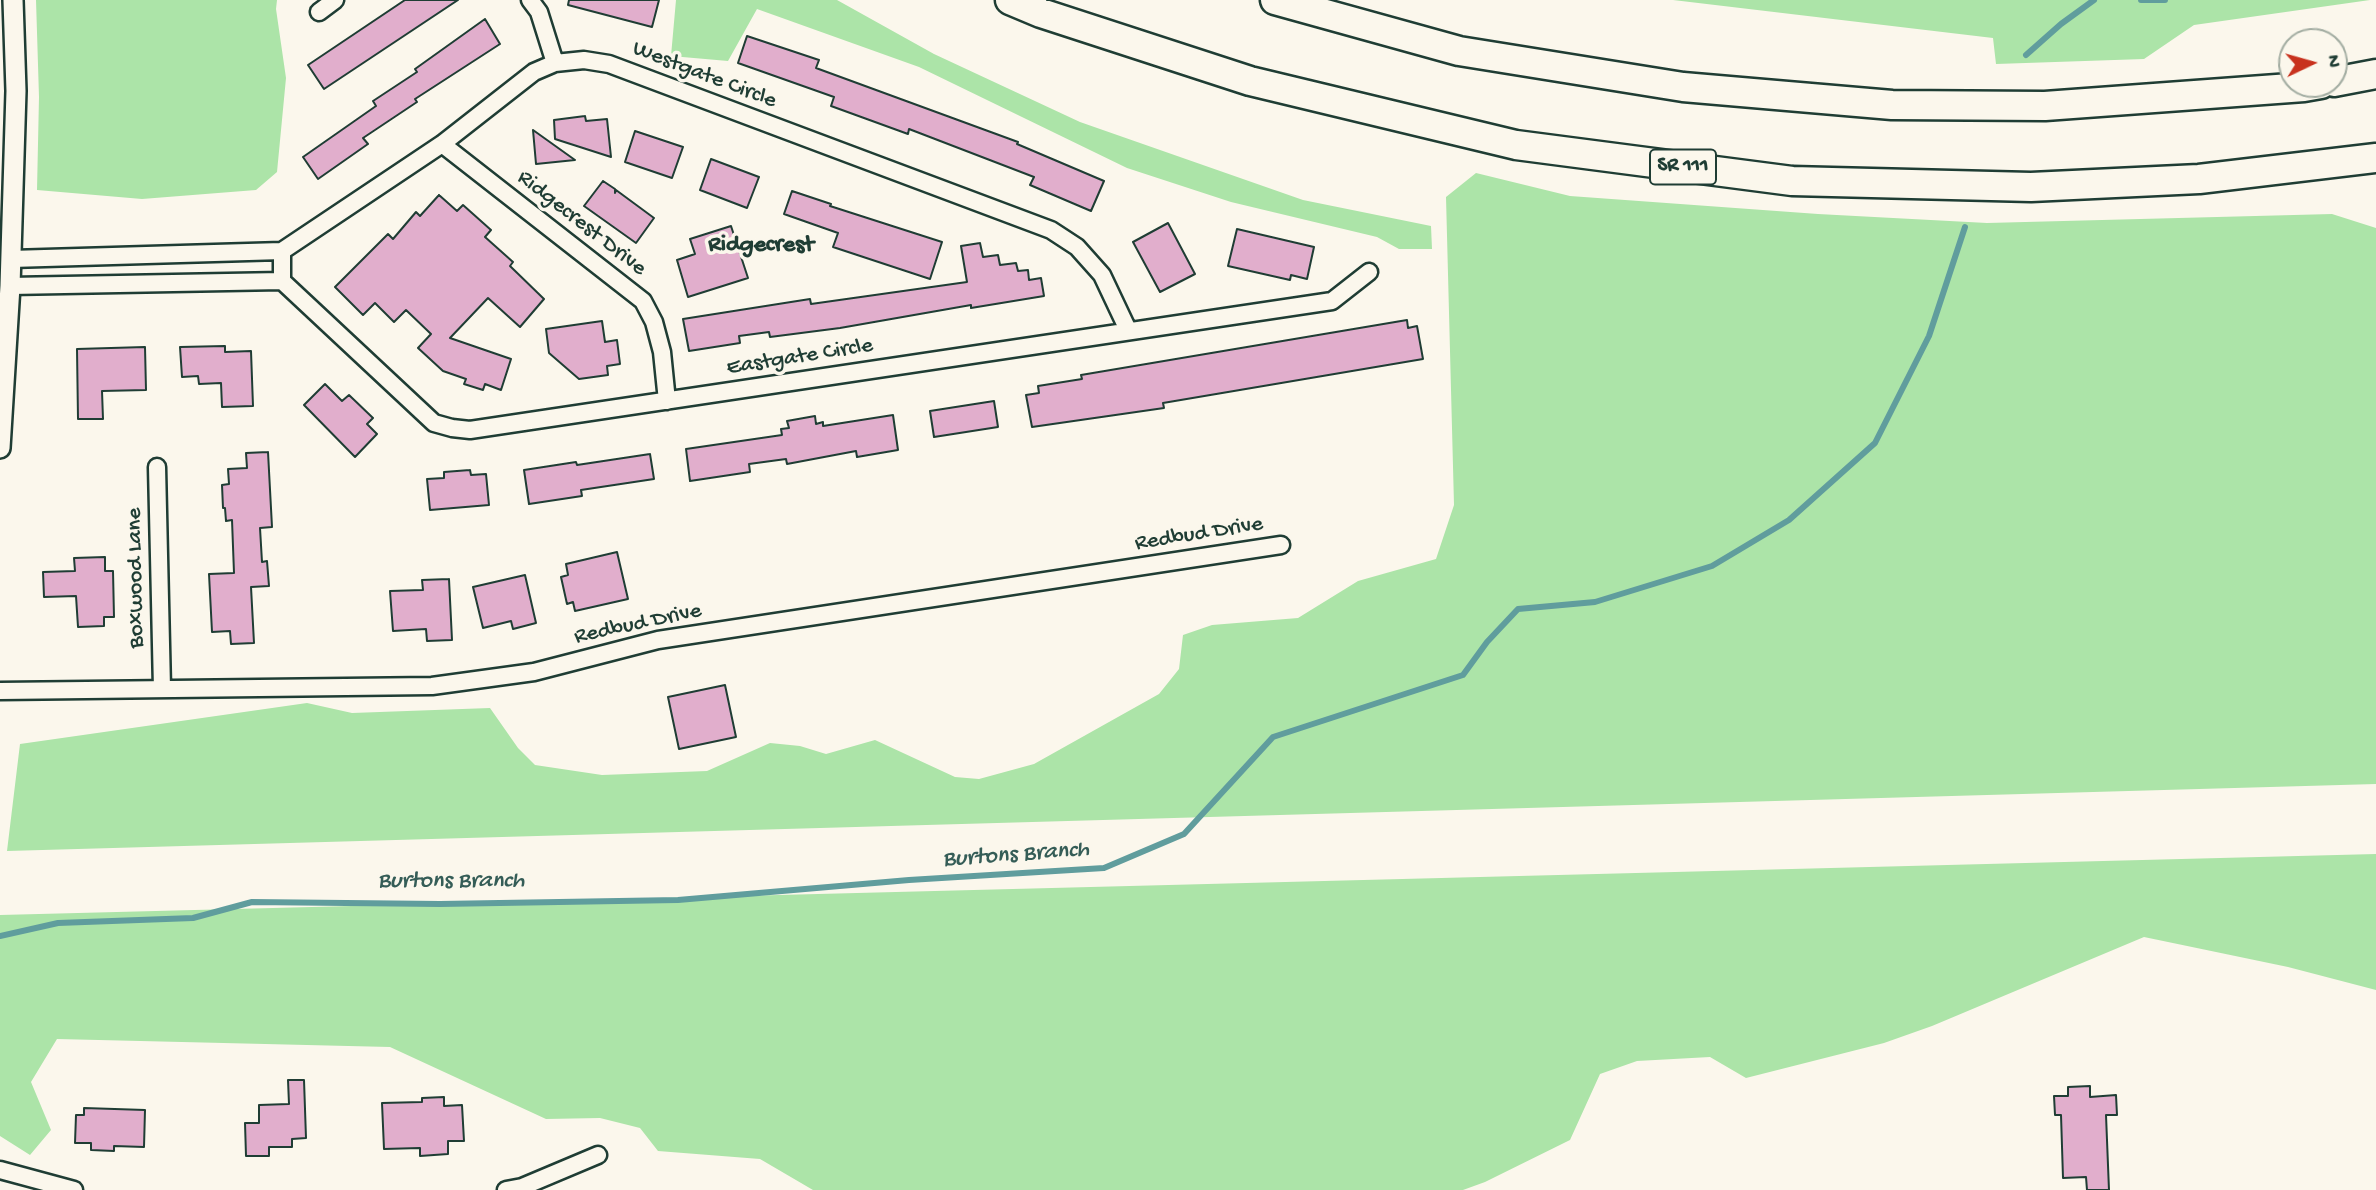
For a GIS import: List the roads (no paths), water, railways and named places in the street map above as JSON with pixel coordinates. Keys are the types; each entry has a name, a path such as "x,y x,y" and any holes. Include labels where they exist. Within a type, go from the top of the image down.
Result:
{"highway":[{"name":"SR 111","path":"1010,0 1041,13 1250,81 1516,145 1792,181 2031,187 2199,179 2376,158"},
{"path":"1275,0 1459,51 1684,87 1892,105 2045,106 2278,89"},
{"path":"2348,79 2376,74"}],"street":[{"path":"0,448 11,259 8,91 13,0"},
{"path":"319,12 335,0"},
{"path":"530,0 539,12 555,63"},
{"name":"Westgate Circle","path":"282,251 442,144 534,72 555,63 584,60 609,64 1052,230 1077,247 1102,275 1128,330"},
{"name":"Ridgecrest Drive","path":"442,144 643,301 654,322 662,352 667,401"},
{"path":"10,286 282,281 282,251 11,259"},
{"name":"Eastgate Circle","path":"282,281 434,423 470,430 1332,301 1369,272"},
{"name":"Boxwood Lane","path":"157,467 162,689"},
{"name":"Redbud Drive","path":"0,691 432,686 534,672 658,640 1281,545"},
{"path":"506,1190 522,1187 598,1155"},
{"path":"0,1170 74,1190"}],"waterway":[{"name":"Burtons Branch","path":"2026,55 2094,0"},
{"name":"Burtons Branch","path":"2141,0 2165,0"},
{"name":"Burtons Branch","path":"0,936 58,923 193,918 252,902 440,904 678,900 909,880 1104,868 1184,834 1273,737 1463,675 1487,642 1518,609 1595,602 1712,566 1789,520 1875,443 1929,336 1965,227"}],"district":[{"name":"Ridgecrest","path":"761,246"}]}
